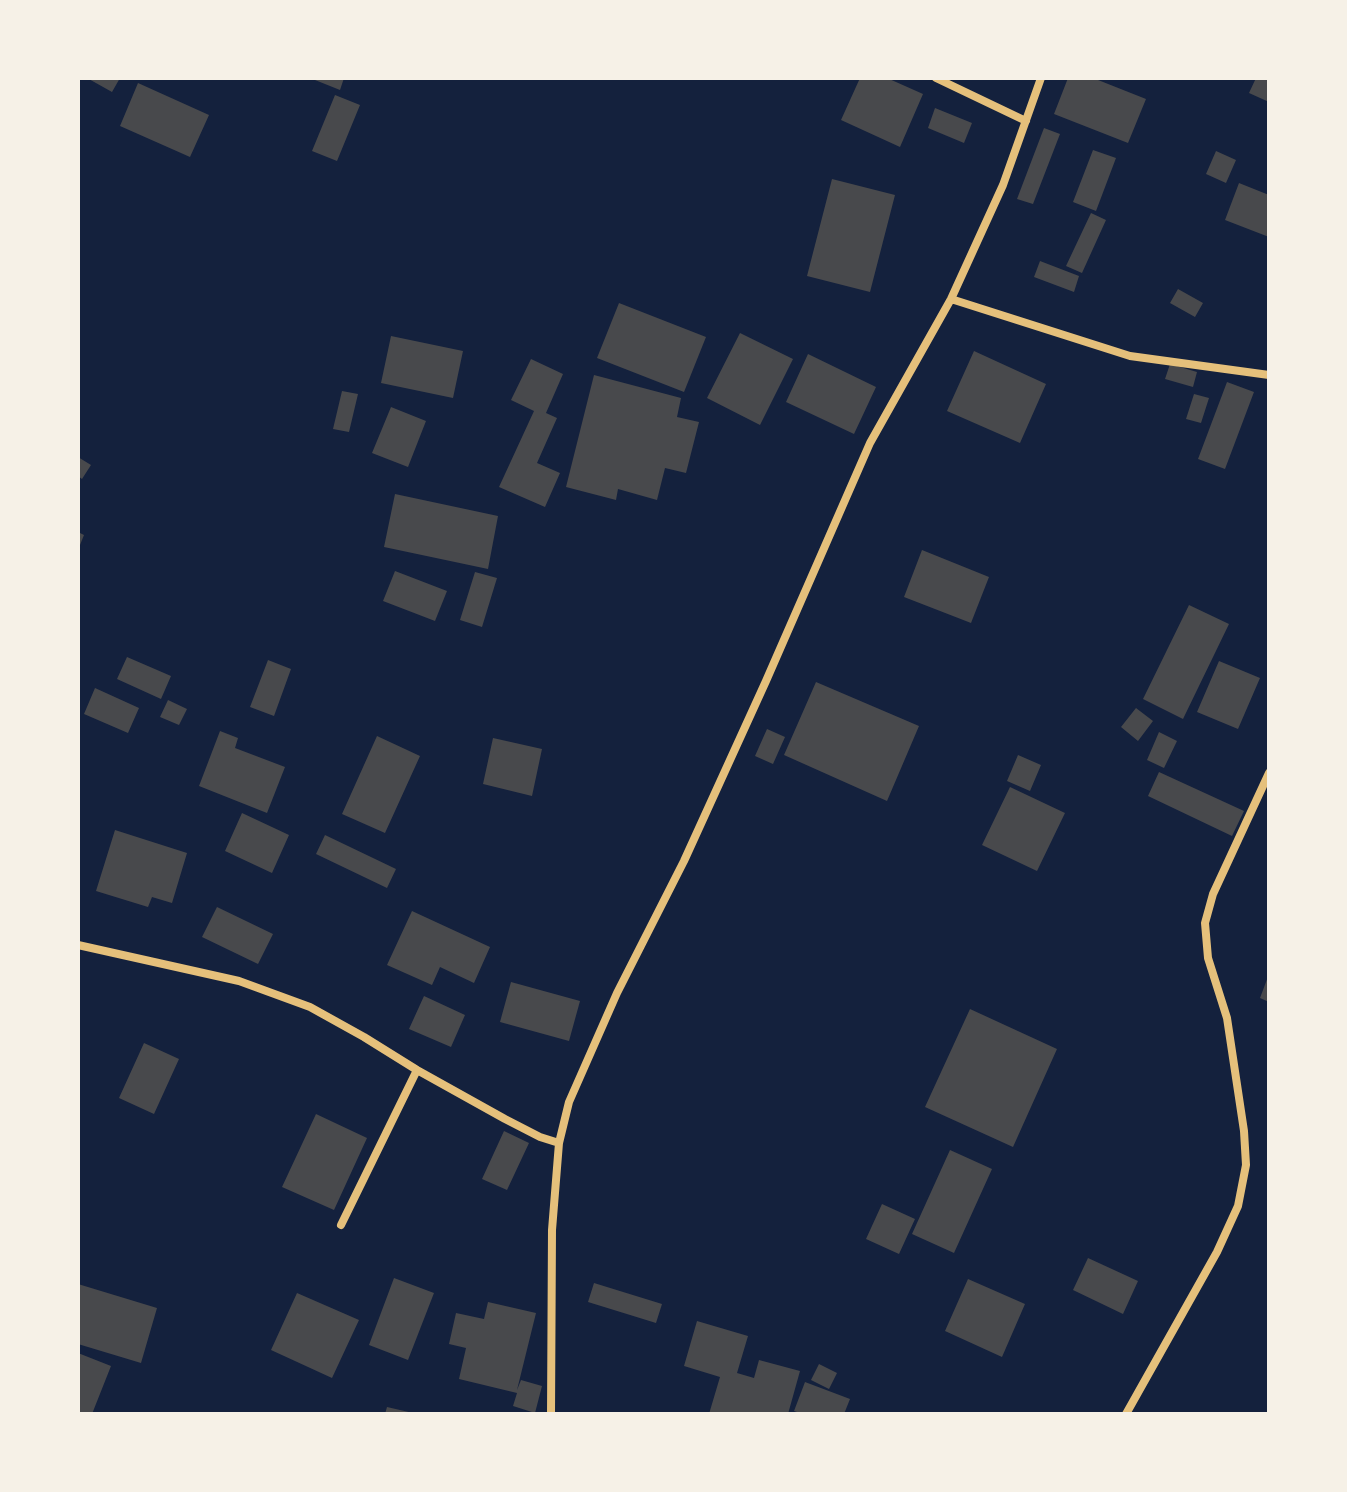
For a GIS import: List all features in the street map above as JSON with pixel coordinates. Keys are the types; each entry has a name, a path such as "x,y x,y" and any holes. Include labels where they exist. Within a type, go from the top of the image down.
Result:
{"street":[{"path":"936,78 1026,121"},
{"path":"551,1414 552,1230 559,1143 569,1102 605,1020 684,861 870,443 951,299 1003,185 1041,78"},
{"path":"951,299 1130,356 1269,375"},
{"path":"1126,1414 1217,1252 1238,1206 1246,1165 1244,1131 1227,1018 1208,958 1205,923 1213,894 1269,773"},
{"path":"78,945 239,981 310,1007 417,1070 540,1137 559,1143"},
{"path":"341,1225 417,1070"}],"building":[{"path":"87,78 120,78 112,92"},
{"path":"310,78 344,78 340,90"},
{"path":"860,78 887,78 923,94 900,147 841,120"},
{"path":"1068,78 1093,78 1146,99 1128,143 1054,114"},
{"path":"1256,78 1269,78 1269,102 1249,93"},
{"path":"138,83 209,115 190,157 120,126"},
{"path":"335,95 360,105 337,161 312,151"},
{"path":"935,108 972,123 964,143 928,128"},
{"path":"1044,128 1060,134 1033,204 1017,199"},
{"path":"1093,150 1116,158 1096,211 1073,202"},
{"path":"1216,151 1236,160 1226,183 1206,174"},
{"path":"832,179 895,195 870,292 807,276"},
{"path":"1239,183 1269,195 1269,237 1225,220"},
{"path":"1091,213 1106,220 1082,273 1066,266"},
{"path":"1040,261 1079,276 1074,292 1034,277"},
{"path":"1178,289 1203,303 1195,317 1170,303"},
{"path":"619,303 706,337 684,392 597,358"},
{"path":"740,333 793,359 760,425 707,398"},
{"path":"391,336 463,351 453,398 381,383"},
{"path":"974,351 1046,384 1020,443 947,411"},
{"path":"808,354 876,387 854,434 786,402"},
{"path":"531,359 563,374 546,413 557,418 537,463 560,473 545,507 499,487 534,411 511,400"},
{"path":"1170,364 1197,372 1193,387 1165,379"},
{"path":"594,375 681,398 677,417 699,422 686,473 665,468 657,500 618,489 616,500 566,487"},
{"path":"1227,382 1254,392 1225,469 1198,459"},
{"path":"342,391 358,394 349,432 333,429"},
{"path":"1194,394 1209,398 1201,423 1186,419"},
{"path":"391,407 426,421 408,467 372,453"},
{"path":"78,457 91,465 82,479 78,476"},
{"path":"395,494 498,516 488,569 384,547"},
{"path":"78,532 84,535 78,550"},
{"path":"922,550 989,577 971,623 904,597"},
{"path":"395,571 447,591 435,621 383,601"},
{"path":"475,572 497,578 482,627 460,620"},
{"path":"1189,605 1229,624 1183,719 1143,699"},
{"path":"127,657 171,676 161,699 117,679"},
{"path":"268,660 291,669 274,716 250,707"},
{"path":"1219,661 1260,678 1238,729 1197,712"},
{"path":"816,682 919,726 887,801 784,755"},
{"path":"95,688 139,708 128,733 84,714"},
{"path":"168,700 187,709 179,725 160,717"},
{"path":"1136,708 1153,721 1138,741 1121,727"},
{"path":"767,729 785,737 773,764 755,756"},
{"path":"220,731 238,738 235,748 285,767 267,813 199,786"},
{"path":"1159,732 1177,741 1164,768 1147,760"},
{"path":"377,736 420,756 385,833 342,814"},
{"path":"493,738 542,749 532,796 483,784"},
{"path":"1018,755 1041,765 1030,791 1007,781"},
{"path":"1159,772 1244,811 1232,836 1148,796"},
{"path":"1010,787 1065,813 1037,871 982,845"},
{"path":"242,813 289,835 272,873 225,851"},
{"path":"115,830 187,853 172,903 152,897 148,907 96,891"},
{"path":"325,835 396,869 387,888 316,854"},
{"path":"217,907 273,934 258,964 202,937"},
{"path":"412,911 490,947 474,983 440,967 432,985 387,965"},
{"path":"1269,974 1269,1002 1260,998"},
{"path":"511,982 580,1001 569,1041 500,1022"},
{"path":"424,996 465,1015 451,1047 409,1029"},
{"path":"970,1009 1057,1049 1013,1147 925,1107"},
{"path":"144,1043 179,1059 154,1114 119,1098"},
{"path":"316,1114 367,1138 334,1210 282,1187"},
{"path":"504,1131 529,1143 507,1190 482,1179"},
{"path":"950,1150 992,1169 954,1253 912,1234"},
{"path":"882,1204 915,1219 899,1254 866,1239"},
{"path":"1088,1258 1138,1281 1123,1314 1073,1290"},
{"path":"394,1278 434,1293 408,1360 369,1345"},
{"path":"968,1279 1025,1304 1002,1357 945,1331"},
{"path":"594,1283 662,1304 656,1323 588,1302"},
{"path":"78,1284 157,1308 141,1363 78,1344"},
{"path":"297,1293 359,1320 332,1378 271,1350"},
{"path":"488,1302 536,1313 517,1390 521,1380 542,1386 535,1413 513,1406 517,1393 459,1379 466,1348 449,1344 456,1313 484,1319"},
{"path":"697,1321 748,1336 737,1373 754,1378 759,1360 800,1371 788,1414 709,1414 720,1377 684,1366"},
{"path":"78,1353 111,1366 92,1414 78,1414"},
{"path":"819,1364 837,1373 829,1389 811,1380"},
{"path":"805,1382 850,1399 844,1414 803,1414 794,1411"},
{"path":"387,1407 413,1413 413,1414 385,1414"}]}
